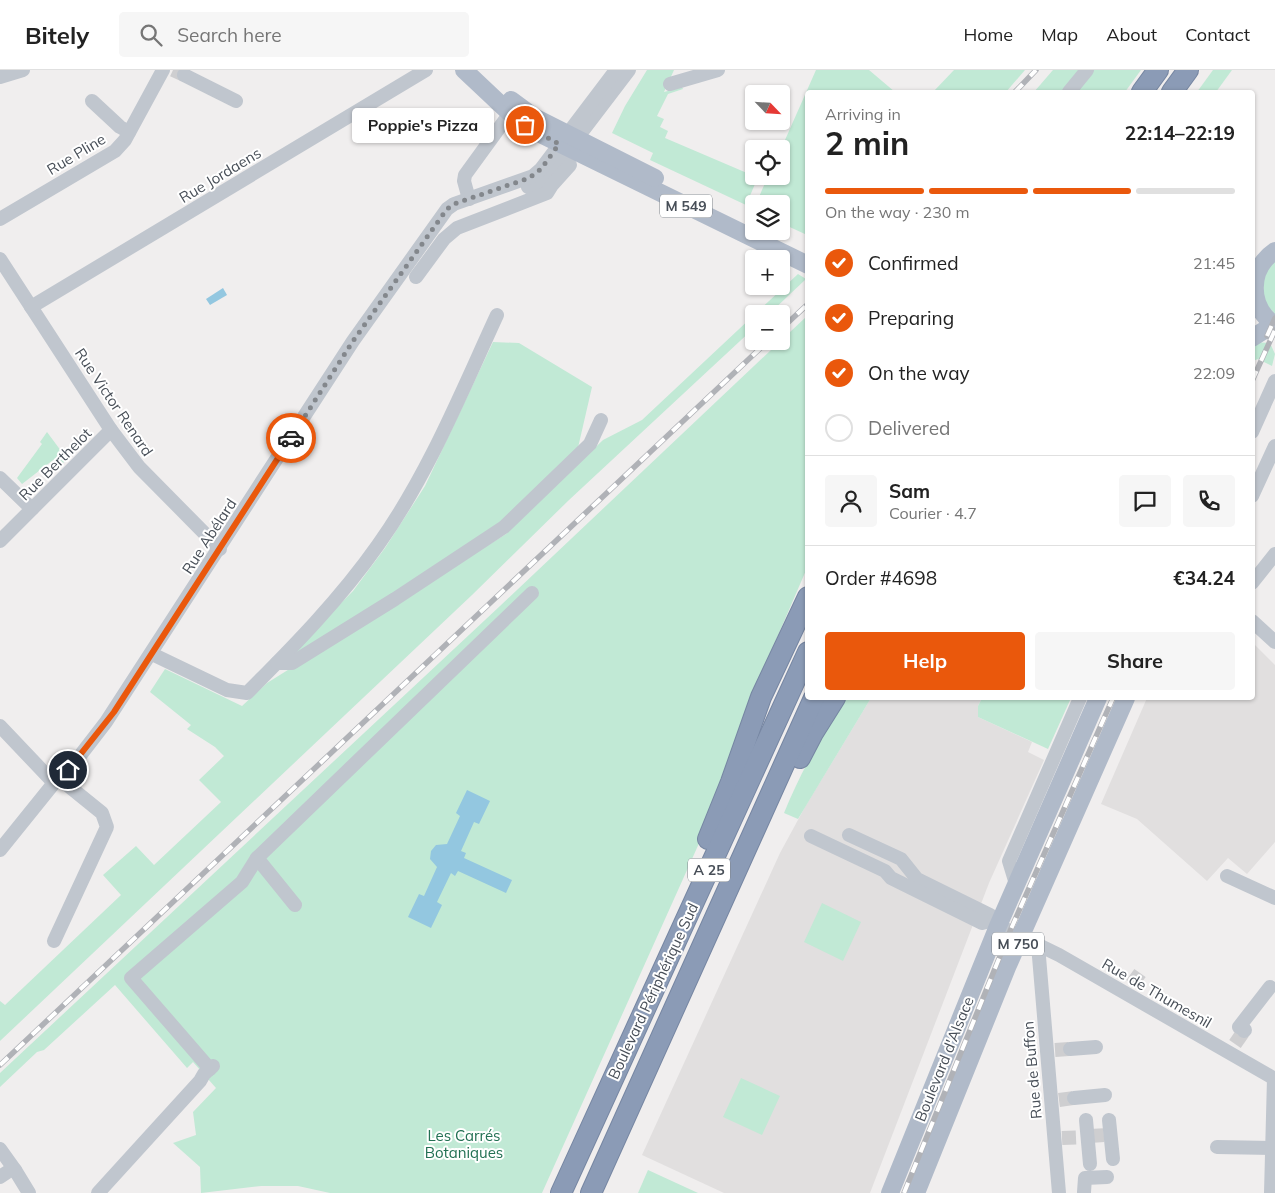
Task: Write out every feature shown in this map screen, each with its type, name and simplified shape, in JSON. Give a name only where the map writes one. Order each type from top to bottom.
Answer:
[{"type":"highway","points":[[1143,90],[1158,70]]},
{"type":"highway","points":[[1173,90],[1188,70]]},
{"type":"highway","points":[[608,1087],[652,968],[717,817],[761,697],[805,603]]},
{"type":"highway","name":"Boulevard Périphérique Sud","points":[[561,1193],[805,659]]},
{"type":"highway","name":"Boulevard Périphérique Sud","points":[[591,1193],[813,700]]},
{"type":"highway","points":[[633,1100],[677,1033],[800,758],[834,700]]},
{"type":"main road","name":"M 549","points":[[464,70],[530,129],[745,223]]},
{"type":"main road","name":"M 549","points":[[479,70],[519,108],[569,146],[805,259]]},
{"type":"main road","name":"M 549","points":[[776,240],[805,258]]},
{"type":"main road","points":[[1255,274],[1265,260],[1275,252]]},
{"type":"main road","points":[[1255,300],[1263,314],[1275,327],[1255,336]]},
{"type":"main road","name":"Boulevard d'Alsace","points":[[890,1193],[993,924],[1016,884],[1097,700]]},
{"type":"main road","name":"Boulevard d'Alsace","points":[[916,1193],[1021,937],[1125,700]]},
{"type":"street","points":[[0,77],[23,70]]},
{"type":"street","name":"Rue Pline","points":[[0,219],[115,151],[125,140],[163,70]]},
{"type":"street","name":"Rue Jordaens","points":[[31,307],[426,70]]},
{"type":"street","points":[[416,277],[444,239],[456,228],[547,193],[569,146],[616,70]]},
{"type":"street","points":[[569,146],[629,70]]},
{"type":"street","points":[[670,84],[718,70]]},
{"type":"street","points":[[1071,90],[1087,70]]},
{"type":"street","points":[[184,75],[236,102]]},
{"type":"street","points":[[92,101],[120,127],[129,132]]},
{"type":"street","points":[[470,199],[464,182],[465,175],[510,113]]},
{"type":"street","name":"Rue Abélard","points":[[434,230],[447,209],[454,204],[533,176],[569,146]]},
{"type":"street","name":"Rue Abélard","points":[[0,849],[106,722],[152,654],[353,341],[442,220],[452,214],[542,181],[552,171],[569,146]]},
{"type":"street","name":"Rue Victor Renard","points":[[0,259],[111,430],[145,475],[220,549]]},
{"type":"street","points":[[152,654],[227,690],[247,693],[321,617],[378,545],[427,466],[498,316]]},
{"type":"street","points":[[1255,425],[1275,381]]},
{"type":"street","points":[[277,662],[292,663],[504,528],[590,444],[601,420]]},
{"type":"street","name":"Rue Berthelot","points":[[0,541],[111,430]]},
{"type":"street","points":[[1255,489],[1275,446]]},
{"type":"street","points":[[0,478],[32,509]]},
{"type":"street","points":[[1255,579],[1275,554]]},
{"type":"street","points":[[98,1193],[211,1068],[131,978],[242,882],[256,858],[532,593]]},
{"type":"street","points":[[1255,623],[1275,642]]},
{"type":"street","points":[[1016,884],[1009,861],[1079,700]]},
{"type":"street","points":[[0,726],[57,781],[102,813],[107,827],[54,941]]},
{"type":"street","points":[[849,835],[901,859],[917,879],[990,914],[993,924]]},
{"type":"street","points":[[811,836],[885,871],[891,878],[982,923],[993,924],[1021,937]]},
{"type":"street","points":[[256,858],[295,905]]},
{"type":"street","points":[[1227,876],[1275,898]]},
{"type":"street","name":"Rue de Thumesnil","points":[[1021,937],[1129,989],[1232,1048],[1274,1079]]},
{"type":"street","name":"Rue de Buffon","points":[[1038,945],[1055,1100],[1059,1193]]},
{"type":"street","points":[[1244,1031],[1239,1027],[1270,987]]},
{"type":"street","points":[[1070,1049],[1096,1047]]},
{"type":"street","points":[[1271,1193],[1274,1079]]},
{"type":"street","points":[[1074,1098],[1105,1096]]},
{"type":"street","points":[[1086,1120],[1090,1164]]},
{"type":"street","points":[[1109,1120],[1108,1135],[1112,1159]]},
{"type":"street","points":[[1217,1147],[1272,1148]]},
{"type":"street","points":[[0,1150],[29,1193]]},
{"type":"street","points":[[0,1177],[8,1171],[15,1170]]},
{"type":"street","points":[[1084,1192],[1085,1178],[1107,1176]]},
{"type":"shaded area","points":[[1255,645],[1275,665],[1275,842],[1247,874],[1228,858],[1207,881],[1137,819],[1101,804],[1146,700],[1255,700]]},
{"type":"shaded area","points":[[870,700],[981,700],[978,706],[978,717],[1032,742],[1028,752],[1044,760],[989,883],[870,1193],[724,1193],[642,1155],[780,853],[805,807]]},
{"type":"green space","points":[[647,70],[674,70],[664,92],[682,87],[683,89],[668,94],[657,116],[664,119],[660,127],[668,131],[665,138],[745,172],[745,185],[755,185],[750,195],[745,195],[745,205],[650,160],[653,153],[612,133],[625,106]]},
{"type":"green space","points":[[816,70],[869,70],[893,90],[807,90]]},
{"type":"green space","points":[[954,70],[1025,70],[1008,90],[935,90]]},
{"type":"green space","points":[[1053,70],[1141,70],[1126,90],[1036,90]]},
{"type":"green space","points":[[1213,70],[1232,70],[1217,90],[1198,90]]},
{"type":"green space","points":[[805,95],[805,234],[790,227],[790,195],[760,195],[764,185],[790,185],[790,140],[785,140]]},
{"type":"green space","points":[[1275,260],[1275,315],[1265,302],[1262,291],[1265,274]]},
{"type":"green space","points":[[798,274],[805,280],[790,294],[790,281]]},
{"type":"green space","points":[[775,295],[789,295],[779,305],[765,305]]},
{"type":"green space","name":"Les Carrés Botaniques","points":[[805,318],[805,573],[764,668],[705,830],[542,1193],[330,1193],[298,1186],[261,1186],[201,1193],[200,1167],[173,1143],[196,1135],[193,1112],[216,1088],[193,1062],[187,1068],[115,985],[44,1050],[37,1052],[0,1087],[0,1073],[771,350],[790,350],[790,332]]},
{"type":"green space","points":[[745,323],[745,336],[569,500],[472,595],[0,1041],[0,1001],[5,1005],[121,895],[103,875],[136,846],[154,865],[221,802],[199,780],[224,756],[215,747],[187,729],[191,725],[150,692],[165,669],[242,706],[267,683],[506,534],[603,440],[642,420]]},
{"type":"green space","points":[[493,342],[519,343],[592,387],[577,452],[487,534],[295,655],[292,652],[353,591],[385,548],[425,486]]},
{"type":"green space","points":[[1255,342],[1270,343],[1275,354],[1272,366],[1258,359],[1255,360]]},
{"type":"green space","points":[[47,432],[67,459],[63,463],[57,457],[22,484],[17,478],[42,444],[40,442]]},
{"type":"green space","points":[[845,700],[870,700],[798,819],[784,813],[812,754]]},
{"type":"green space","points":[[981,700],[1070,700],[1048,749],[978,717],[978,706]]},
{"type":"green space","points":[[822,903],[861,922],[843,961],[804,942]]},
{"type":"green space","points":[[741,1078],[780,1096],[762,1135],[723,1117]]},
{"type":"green space","points":[[648,1170],[698,1193],[638,1193]]},
{"type":"water","points":[[223,288],[227,295],[210,305],[206,299]]},
{"type":"water","points":[[467,790],[490,801],[479,824],[474,822],[461,851],[466,853],[464,858],[512,880],[506,893],[458,871],[455,876],[451,873],[437,902],[442,905],[431,928],[408,917],[419,894],[424,896],[437,867],[430,859],[431,851],[436,845],[447,844],[460,816],[456,813]]},
{"type":"tunnel","points":[[173,70],[184,75]]},
{"type":"tunnel","points":[[1132,984],[1140,973]]},
{"type":"tunnel","points":[[1235,1044],[1244,1031]]},
{"type":"tunnel","points":[[1055,1050],[1070,1049]]},
{"type":"tunnel","points":[[1059,1100],[1074,1098]]},
{"type":"tunnel","points":[[1090,1136],[1106,1135]]},
{"type":"tunnel","points":[[1062,1138],[1085,1137]]},
{"type":"railway","points":[[1017,90],[1036,70]]},
{"type":"railway","points":[[790,321],[805,307]]},
{"type":"railway","points":[[1267,336],[1275,318]]},
{"type":"railway","points":[[1255,374],[1275,330]]},
{"type":"railway","points":[[0,1065],[758,350]]},
{"type":"railway","points":[[904,1193],[1011,929],[1112,700]]},
{"type":"way so far","points":[[291,438],[353,341],[434,230],[447,209],[454,204],[529,178],[541,169],[559,144],[525,125]]},
{"type":"place","name":"Poppie's Pizza","points":[[525,125]]},
{"type":"route","points":[[68,770],[114,712],[291,438]]}]
